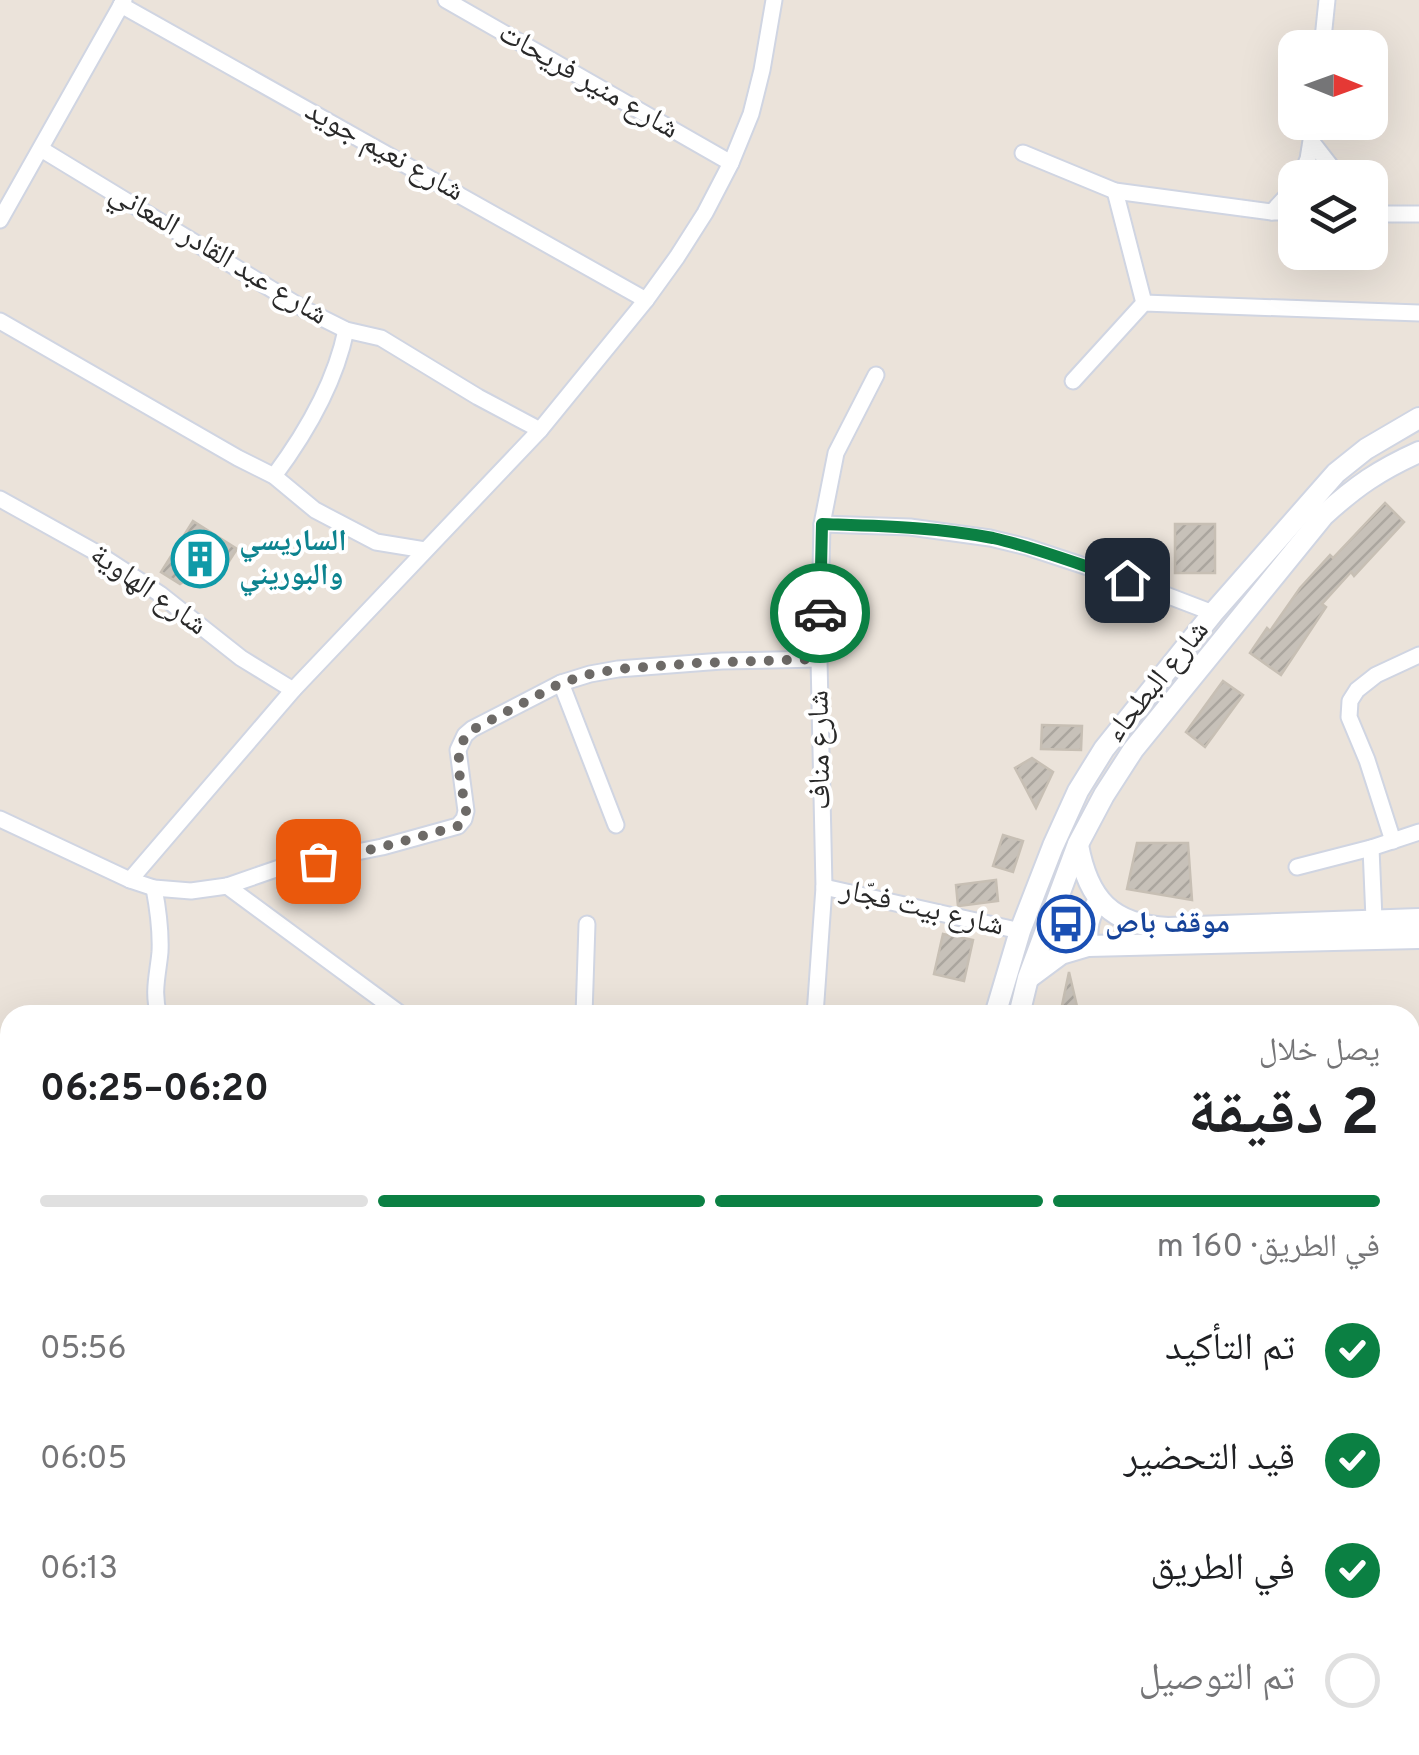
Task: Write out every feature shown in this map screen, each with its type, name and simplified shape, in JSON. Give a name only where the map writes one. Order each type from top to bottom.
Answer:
[{"type":"street","name":"شارع منير فريحات","points":[[446,0],[731,163]]},
{"type":"street","points":[[130,880],[293,690],[540,430],[646,300],[686,242],[731,163],[751,114],[774,0]]},
{"type":"street","points":[[1324,30],[1326,0]]},
{"type":"street","points":[[0,220],[123,2]]},
{"type":"street","name":"شارع نعيم جويد","points":[[123,2],[646,300]]},
{"type":"street","points":[[1306,160],[1312,142]]},
{"type":"street","points":[[1312,142],[1326,160]]},
{"type":"street","name":"شارع عبد القادر المعاني","points":[[40,149],[304,309],[346,330],[325,394],[274,476]]},
{"type":"street","points":[[1023,153],[1115,191],[1278,212]]},
{"type":"street","points":[[1115,191],[1144,303]]},
{"type":"street","points":[[1272,212],[1278,205]]},
{"type":"street","points":[[1388,214],[1419,214]]},
{"type":"street","points":[[1073,381],[1144,303],[1419,312]]},
{"type":"street","points":[[0,321],[274,476],[315,510],[342,526],[376,542],[425,550]]},
{"type":"street","points":[[346,330],[380,338],[540,430]]},
{"type":"street","name":"شارع مناف","points":[[816,1005],[824,887],[819,659],[822,524],[836,453],[876,375]]},
{"type":"street","name":"شارع البطحاء","points":[[998,1005],[1020,931],[1053,846],[1078,791],[1104,749],[1213,613],[1336,473],[1366,448],[1419,418]]},
{"type":"street","name":"شارع البطحاء","points":[[1021,1005],[1078,844],[1133,750],[1324,515],[1384,467],[1419,452]]},
{"type":"street","name":"شارع الهاوية","points":[[0,499],[97,552],[160,594],[241,658],[293,690]]},
{"type":"street","points":[[822,524],[910,527],[990,538],[1127,580],[1213,613]]},
{"type":"street","points":[[1393,841],[1349,716],[1350,701],[1376,675],[1419,654]]},
{"type":"street","points":[[0,818],[154,888],[191,891],[227,886],[282,867],[382,847],[458,826],[466,811],[458,750],[465,736],[561,683],[618,669],[819,659]]},
{"type":"street","points":[[561,683],[616,825]]},
{"type":"street","points":[[1297,867],[1419,832]]},
{"type":"street","points":[[1078,844],[1083,872],[1100,900],[1124,920],[1154,928],[1419,918]]},
{"type":"street","points":[[1371,848],[1374,919]]},
{"type":"street","points":[[227,886],[388,1005]]},
{"type":"street","name":"شارع بيت فجّار","points":[[824,887],[1020,931]]},
{"type":"street","points":[[154,888],[160,926],[154,991],[157,1005]]},
{"type":"street","points":[[1088,946],[1088,921],[1100,900]]},
{"type":"street","points":[[584,1005],[587,924]]},
{"type":"street","points":[[1028,978],[1061,954],[1088,946],[1419,938]]},
{"type":"building","points":[[1385,503],[1404,522],[1322,604],[1326,607],[1281,675],[1250,653],[1300,588]]},
{"type":"building","name":"الساريسي والبوريني","points":[[193,521],[237,549],[217,580],[202,570],[180,584],[161,572]]},
{"type":"building","points":[[1175,524],[1215,524],[1215,573],[1175,573]]},
{"type":"building","points":[[1223,681],[1243,695],[1205,747],[1186,732]]},
{"type":"building","points":[[1042,725],[1082,726],[1081,750],[1041,749]]},
{"type":"building","points":[[1032,758],[1053,772],[1036,808],[1015,768]]},
{"type":"building","points":[[1003,835],[1023,841],[1013,872],[993,866]]},
{"type":"building","points":[[1137,843],[1188,843],[1192,900],[1127,889]]},
{"type":"building","points":[[996,880],[998,901],[958,906],[956,885]]},
{"type":"building","points":[[943,934],[973,940],[964,981],[934,974]]},
{"type":"building","points":[[1069,972],[1077,1005],[1062,1005]]},
{"type":"way so far","points":[[318,861],[458,826],[466,811],[458,750],[465,736],[561,683],[618,669],[819,659],[820,613]]},
{"type":"place","name":"الساريسي والبوريني","points":[[200,559]]},
{"type":"place","name":"موقف باص","points":[[1066,924]]},
{"type":"route","points":[[820,613],[822,524],[910,527],[990,538],[1127,580]]}]
